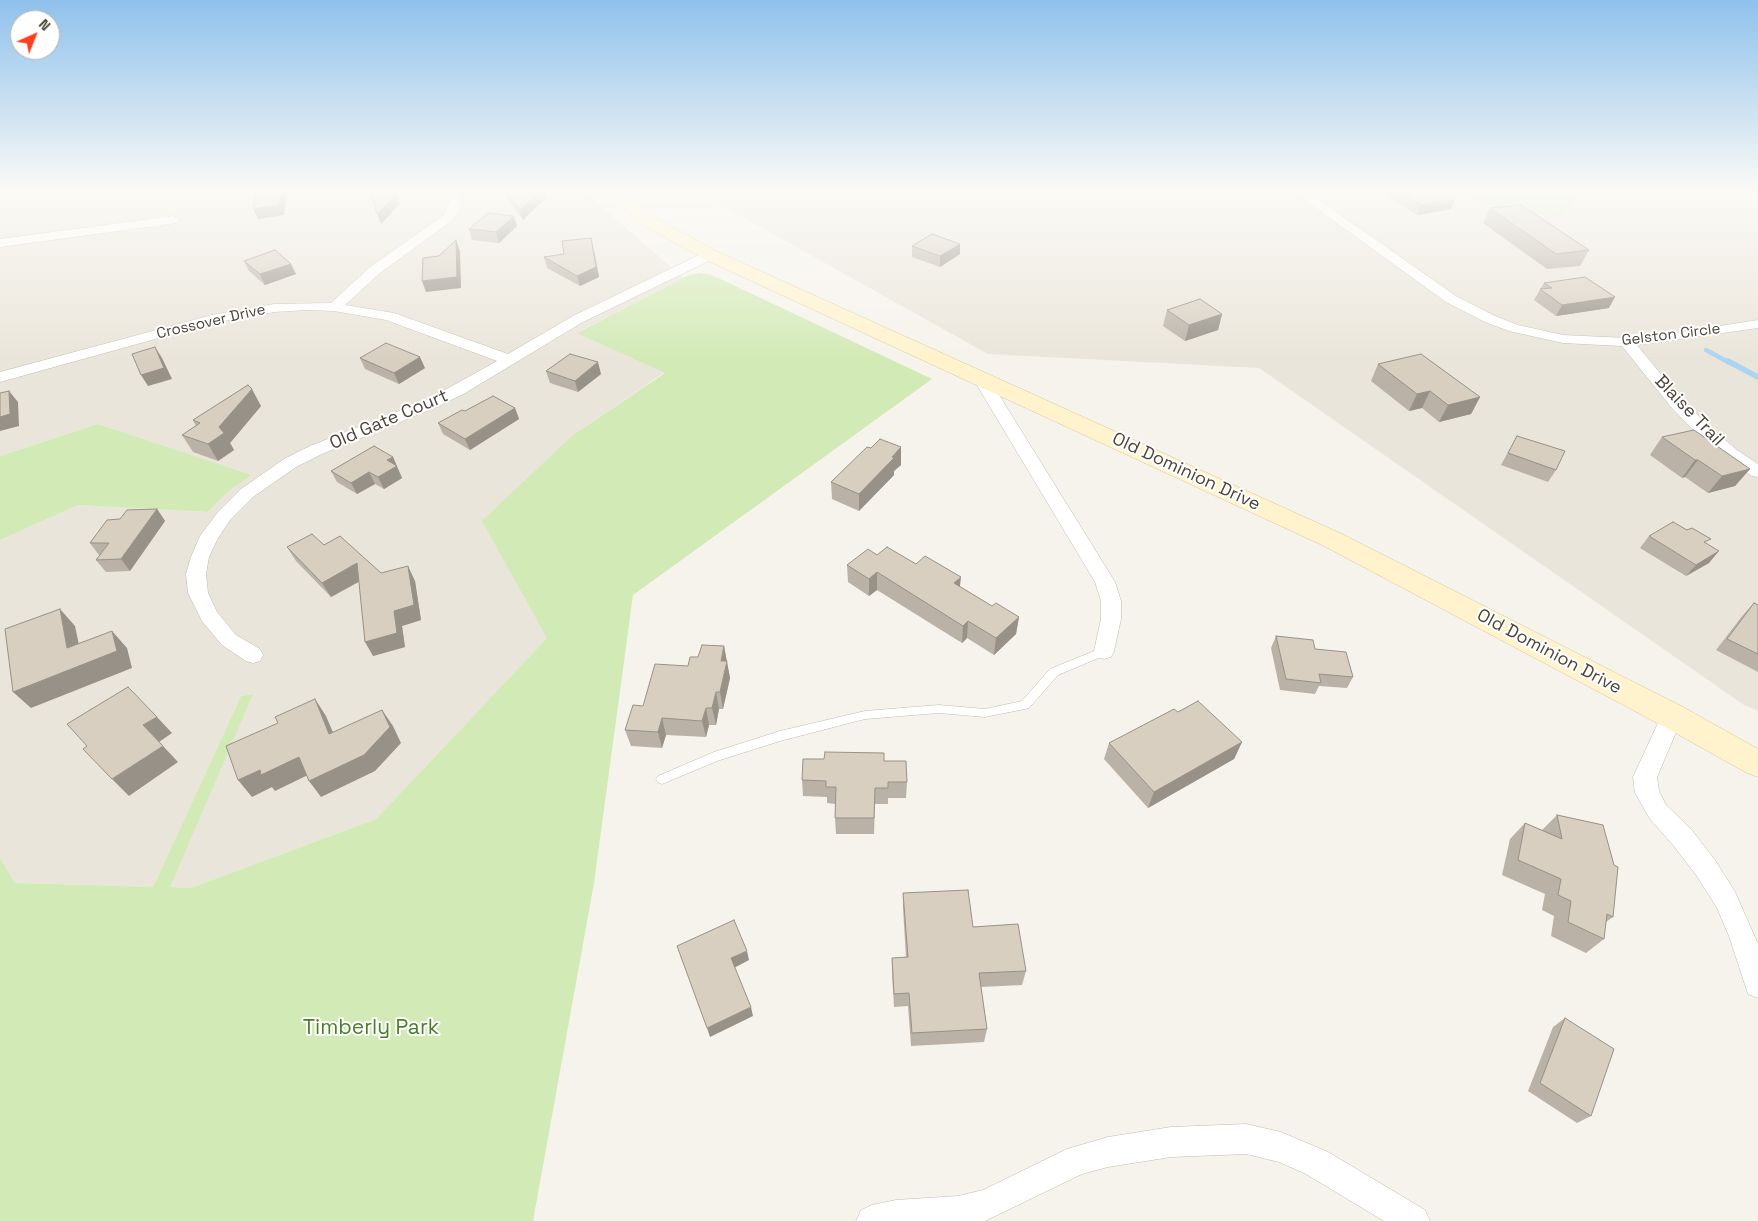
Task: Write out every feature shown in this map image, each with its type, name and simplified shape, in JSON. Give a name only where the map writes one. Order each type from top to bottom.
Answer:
[{"type":"main road","name":"Old Dominion Drive","points":[[695,247],[1333,540],[1672,716],[1758,764]]},
{"type":"street","points":[[334,307],[375,270],[408,247]]},
{"type":"street","name":"Gelston Circle","points":[[1379,247],[1468,309],[1514,328],[1540,335],[1596,342],[1626,342],[1682,336],[1758,324]]},
{"type":"street","name":"Old Gate Court","points":[[252,655],[229,640],[209,616],[198,593],[196,574],[200,557],[210,536],[224,516],[263,480],[316,450],[433,403],[578,319],[710,255]]},
{"type":"street","name":"Crossover Drive","points":[[0,377],[240,313],[274,308],[334,307],[389,316],[509,360]]},
{"type":"street","name":"Blaise Trail","points":[[1626,342],[1671,398],[1704,431],[1758,472]]},
{"type":"street","points":[[980,377],[1105,582],[1111,601],[1111,619],[1104,651]]},
{"type":"street","points":[[1672,716],[1645,777],[1647,793],[1658,812],[1682,837],[1706,868],[1726,900],[1742,936],[1758,984]]},
{"type":"street","points":[[872,1221],[896,1216],[958,1212],[986,1205],[1078,1160],[1108,1152],[1171,1142],[1246,1139],[1281,1147],[1317,1163],[1414,1221]]},
{"type":"lane","points":[[662,779],[714,757],[780,736],[865,715],[940,708],[985,713],[1025,705],[1054,672],[1104,651]]},
{"type":"shaded area","points":[[0,247],[648,247],[684,278],[578,332],[665,372],[573,435],[547,638],[376,819],[191,888],[169,887],[252,694],[241,696],[153,887],[15,883],[0,858],[0,540],[78,505],[208,512],[229,491],[250,475],[98,424],[0,456]]},
{"type":"shaded area","points":[[796,247],[1758,247],[1758,711],[1744,705],[1259,368],[988,354]]},
{"type":"green space","name":"Timberly Park","points":[[700,273],[712,275],[932,379],[633,595],[594,883],[533,1221],[0,1221],[0,858],[15,883],[153,887],[241,696],[253,694],[170,887],[191,888],[376,819],[547,638],[482,521],[573,435],[665,373],[577,333],[689,275]]},
{"type":"green space","points":[[98,424],[251,475],[229,491],[208,512],[78,505],[0,540],[0,456]]},
{"type":"building","points":[[449,247],[456,247],[457,277],[422,281],[423,258],[439,256]]},
{"type":"building","points":[[563,247],[593,247],[596,267],[577,276],[544,257],[564,254]]},
{"type":"building","points":[[915,247],[955,247],[940,256]]},
{"type":"building","points":[[1546,247],[1584,247],[1589,250],[1556,254]]},
{"type":"building","points":[[275,250],[291,264],[260,274],[244,261]]},
{"type":"building","points":[[1585,277],[1615,297],[1562,305],[1540,289],[1552,288],[1544,283]]},
{"type":"building","points":[[1200,299],[1222,314],[1189,325],[1167,310]]},
{"type":"building","points":[[386,343],[420,357],[394,373],[360,358]]},
{"type":"building","points":[[155,347],[164,368],[141,375],[132,354]]},
{"type":"building","points":[[570,354],[598,362],[575,381],[546,371]]},
{"type":"building","points":[[1421,354],[1480,397],[1448,405],[1430,391],[1417,394],[1378,364]]},
{"type":"building","points":[[248,385],[252,389],[219,427],[224,433],[208,444],[182,435],[200,423],[193,420]]},
{"type":"building","points":[[9,391],[10,414],[0,417],[0,393]]},
{"type":"building","points":[[493,396],[515,408],[465,439],[438,423],[462,410],[465,411]]},
{"type":"building","points":[[1694,430],[1750,469],[1722,476],[1662,437]]},
{"type":"building","points":[[1517,436],[1565,451],[1556,470],[1508,453]]},
{"type":"building","points":[[880,439],[901,447],[892,457],[894,458],[859,494],[831,482],[867,447],[871,448]]},
{"type":"building","points":[[374,446],[393,457],[387,460],[397,466],[378,477],[369,472],[351,483],[331,471]]},
{"type":"building","points":[[157,509],[121,559],[96,560],[109,543],[90,543],[107,520],[120,519],[127,510]]},
{"type":"building","points":[[1673,522],[1687,530],[1692,528],[1711,539],[1704,542],[1719,551],[1696,565],[1649,536]]},
{"type":"building","points":[[312,534],[324,545],[340,536],[381,573],[408,566],[414,605],[394,611],[397,633],[365,642],[357,563],[322,583],[287,547]]},
{"type":"building","points":[[887,547],[916,564],[925,556],[961,577],[954,583],[992,606],[996,603],[1019,617],[996,638],[968,621],[963,626],[877,572],[869,579],[847,565],[868,549],[877,555]]},
{"type":"building","points":[[1754,603],[1758,605],[1758,654],[1727,639]]},
{"type":"building","points":[[60,609],[67,648],[112,631],[117,651],[13,692],[5,629]]},
{"type":"building","points":[[1276,636],[1313,640],[1315,649],[1346,652],[1353,677],[1319,674],[1321,683],[1286,679]]},
{"type":"building","points":[[702,645],[724,646],[721,661],[727,661],[720,692],[716,692],[712,708],[706,708],[702,721],[662,718],[658,732],[625,730],[633,705],[643,706],[655,664],[688,666],[690,657],[698,657]]},
{"type":"building","points":[[128,687],[157,717],[143,725],[163,746],[112,779],[83,749],[87,746],[67,724]]},
{"type":"building","points":[[315,699],[329,734],[382,710],[390,727],[364,755],[309,781],[299,757],[261,775],[260,770],[238,780],[226,746],[278,723],[275,717]]},
{"type":"building","points":[[1198,701],[1242,742],[1154,792],[1109,743],[1174,709],[1178,712]]},
{"type":"building","points":[[825,752],[884,753],[884,761],[906,761],[907,782],[888,782],[888,788],[875,788],[874,818],[835,818],[836,787],[826,787],[826,781],[802,780],[803,759],[824,759]]},
{"type":"building","points":[[1557,815],[1603,825],[1614,865],[1618,867],[1613,917],[1607,914],[1604,939],[1568,922],[1571,901],[1558,895],[1561,879],[1518,860],[1525,823],[1562,839]]},
{"type":"building","points":[[968,890],[973,927],[1018,924],[1026,971],[979,973],[987,1029],[912,1033],[909,993],[894,994],[892,958],[908,957],[903,893]]},
{"type":"building","points":[[734,920],[747,951],[731,958],[751,1007],[707,1028],[677,946]]},
{"type":"building","points":[[1565,1018],[1614,1049],[1591,1116],[1540,1083]]},
{"type":"waterway","points":[[1706,350],[1730,363]]},
{"type":"waterway","points":[[1728,361],[1758,377]]}]
